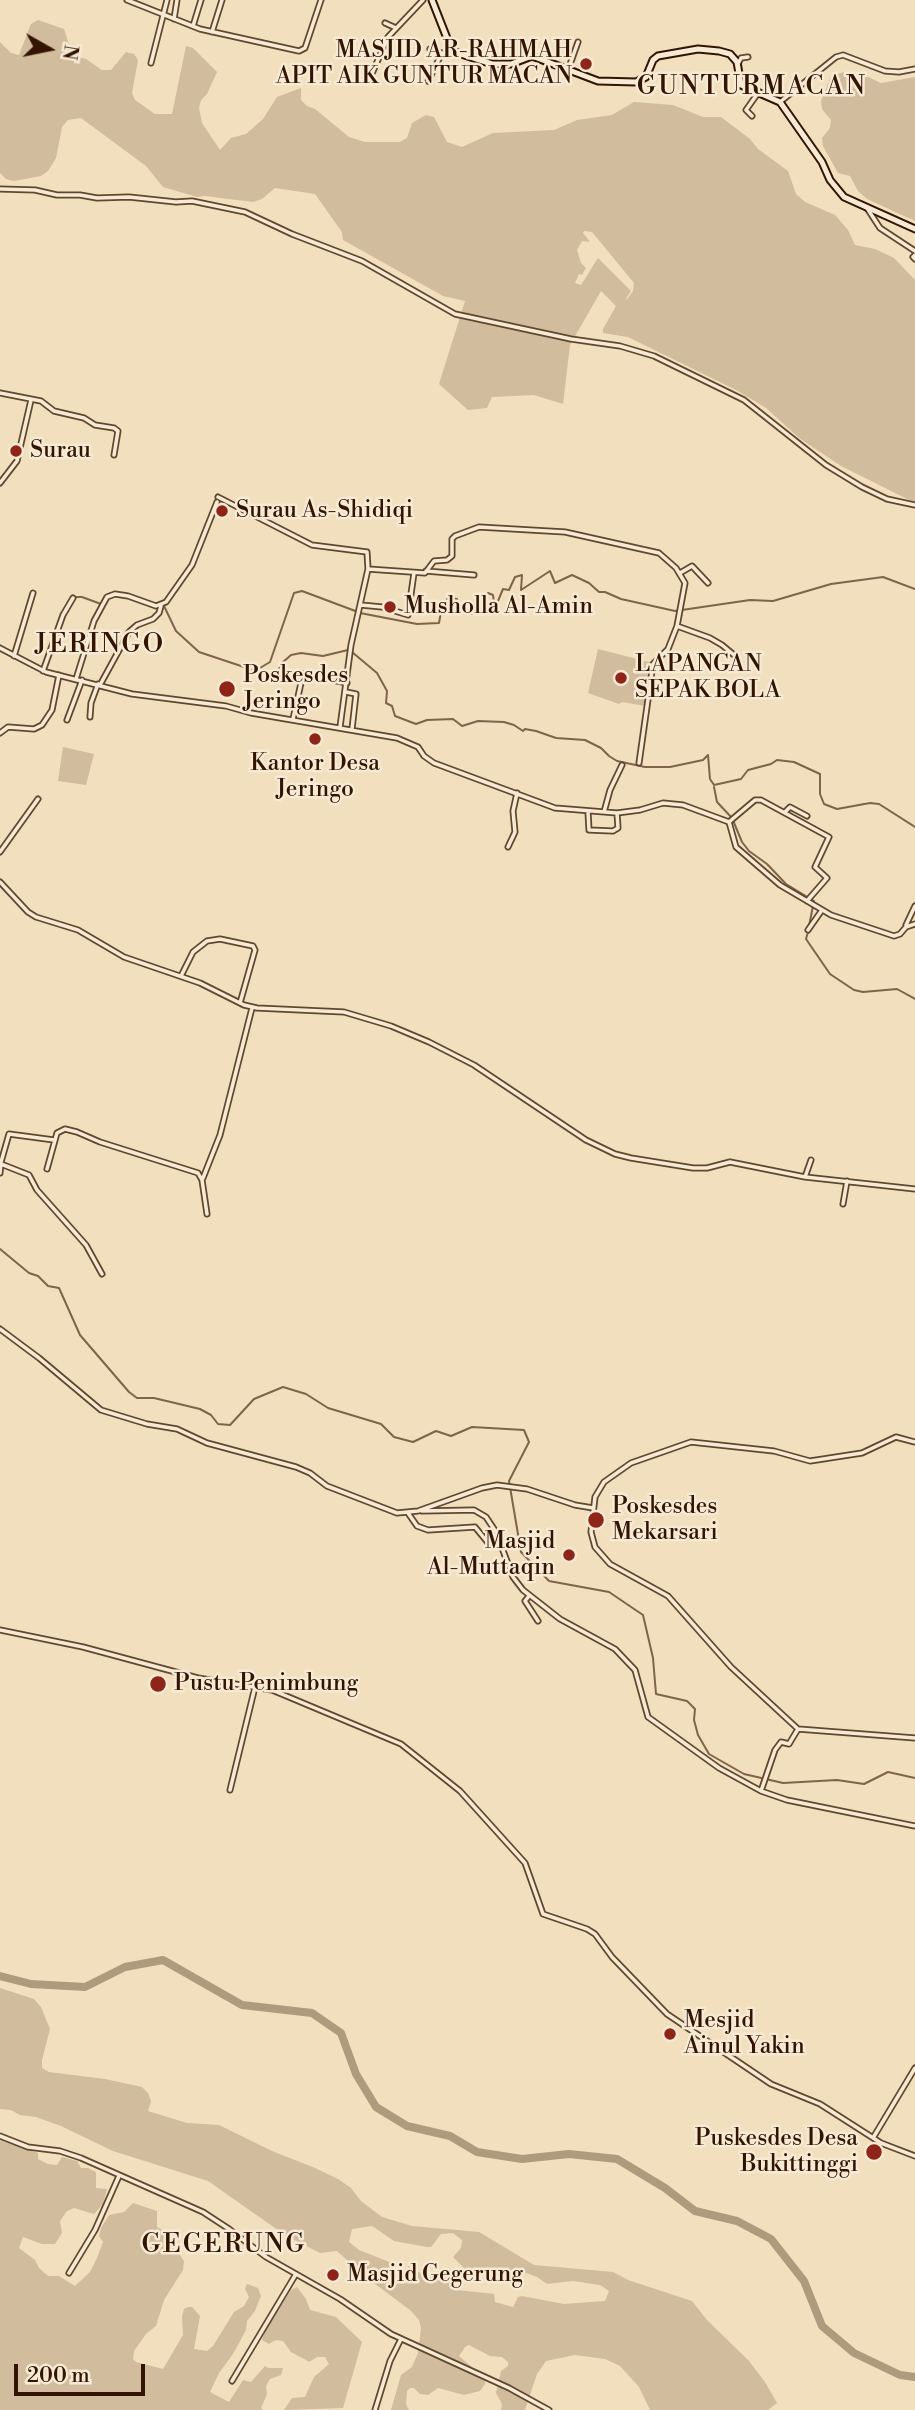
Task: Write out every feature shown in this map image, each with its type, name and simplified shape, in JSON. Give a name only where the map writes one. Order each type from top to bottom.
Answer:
[{"type":"street","points":[[127,0],[212,32],[300,51],[305,48],[321,0]]},
{"type":"street","points":[[151,63],[167,0]]},
{"type":"street","points":[[174,19],[177,0]]},
{"type":"street","points":[[192,26],[201,0]]},
{"type":"street","points":[[212,32],[222,0]]},
{"type":"street","points":[[370,78],[387,40],[422,0]]},
{"type":"street","points":[[432,0],[452,51]]},
{"type":"street","points":[[385,23],[396,28]]},
{"type":"street","points":[[568,70],[578,42]]},
{"type":"street","points":[[430,49],[442,53],[452,51],[498,65],[511,64],[533,56],[603,82],[638,82],[646,77],[656,57],[698,49],[726,53],[734,57],[738,64],[741,85],[780,102],[822,162],[830,180],[848,200],[915,229]]},
{"type":"street","points":[[428,81],[442,53]]},
{"type":"street","points":[[780,102],[836,57],[843,55],[885,71],[915,69]]},
{"type":"street","points":[[738,64],[741,58],[748,57]]},
{"type":"street","points":[[752,116],[747,109],[758,93]]},
{"type":"street","points":[[0,189],[35,190],[102,199],[130,197],[180,203],[192,201],[244,212],[362,261],[455,314],[563,338],[620,346],[654,356],[744,400],[815,457],[862,487],[887,499],[915,505]]},
{"type":"street","points":[[866,206],[880,228],[915,255]]},
{"type":"street","points":[[0,393],[41,401],[54,411],[116,430],[114,455]]},
{"type":"street","points":[[0,483],[17,461],[31,400]]},
{"type":"street","points":[[90,717],[91,704],[99,684],[129,632],[159,613],[160,606],[188,571],[218,500],[312,545],[367,552],[368,569],[351,645],[340,727]]},
{"type":"street","points":[[426,571],[434,561],[447,560],[452,556],[452,539],[455,536],[479,527],[494,526],[565,532],[659,552],[668,559],[685,583],[677,626],[668,649],[653,664],[639,763]]},
{"type":"street","points":[[680,573],[692,566],[708,583]]},
{"type":"street","points":[[368,569],[474,575]]},
{"type":"street","points":[[361,605],[382,607],[408,615],[414,573]]},
{"type":"street","points":[[14,656],[33,593]]},
{"type":"street","points":[[67,720],[94,621],[108,596],[128,596],[160,606]]},
{"type":"street","points":[[43,671],[63,615],[74,598]]},
{"type":"street","points":[[677,626],[710,638],[734,655]]},
{"type":"street","points":[[0,648],[43,671],[132,694],[226,706],[251,713],[404,740],[418,747],[434,764],[555,807],[617,813],[670,803],[729,822]]},
{"type":"street","points":[[293,719],[303,674],[347,683]]},
{"type":"street","points":[[0,733],[8,727],[34,729],[41,725],[52,710],[59,675]]},
{"type":"street","points":[[346,692],[356,694],[352,729]]},
{"type":"street","points":[[604,812],[610,790],[622,765]]},
{"type":"street","points":[[508,847],[515,832],[513,811],[517,793]]},
{"type":"street","points":[[0,852],[38,799]]},
{"type":"street","points":[[729,822],[757,800],[785,812],[829,837],[815,867],[827,878],[809,900]]},
{"type":"street","points":[[785,812],[790,807],[807,816]]},
{"type":"street","points":[[588,811],[588,828],[591,831],[616,831],[619,824],[617,813]]},
{"type":"street","points":[[729,822],[736,847],[780,885],[851,924],[894,936],[906,927],[915,906]]},
{"type":"street","points":[[0,882],[36,917],[78,930],[127,959],[181,976],[240,1003],[252,1007],[344,1012],[411,1034],[474,1065],[586,1140],[623,1156],[698,1169],[730,1162],[804,1177],[915,1189]]},
{"type":"street","points":[[808,930],[822,910]]},
{"type":"street","points":[[906,927],[915,923]]},
{"type":"street","points":[[181,976],[195,950],[210,939],[253,946],[255,950],[240,1003]]},
{"type":"street","points":[[202,1180],[220,1135],[252,1007]]},
{"type":"street","points":[[47,1169],[57,1133],[62,1130],[77,1132],[199,1174],[207,1214]]},
{"type":"street","points":[[0,1173],[7,1136],[10,1133],[54,1140]]},
{"type":"street","points":[[804,1177],[811,1160]]},
{"type":"street","points":[[1,1164],[29,1175],[37,1190],[86,1245],[102,1274]]},
{"type":"street","points":[[843,1204],[847,1181]]},
{"type":"street","points":[[0,1329],[101,1410],[147,1424],[177,1429],[207,1443],[296,1467],[339,1490],[397,1513],[418,1511],[482,1488],[503,1486],[535,1490],[575,1505],[593,1508]]},
{"type":"street","points":[[915,1442],[896,1437],[862,1453],[810,1461],[774,1451],[691,1441],[621,1468],[598,1489],[591,1532],[600,1553],[622,1572],[668,1596],[742,1678],[798,1730],[915,1738]]},
{"type":"street","points":[[418,1511],[463,1509],[480,1512],[486,1517],[496,1532],[513,1577],[529,1596],[594,1640],[615,1649],[628,1661],[637,1675],[648,1717],[719,1769],[761,1791],[787,1800],[915,1826]]},
{"type":"street","points":[[408,1513],[417,1526],[428,1530],[475,1527],[489,1544]]},
{"type":"street","points":[[529,1596],[525,1602],[538,1621]]},
{"type":"street","points":[[0,1630],[73,1644],[198,1678],[284,1694],[345,1719],[411,1751],[460,1791],[525,1863],[543,1914],[595,1934],[612,1957],[656,2004],[691,2031],[771,2084],[820,2104],[873,2138],[915,2156]]},
{"type":"street","points":[[230,1790],[255,1687]]},
{"type":"street","points":[[761,1791],[775,1750],[781,1742],[789,1744],[798,1730]]},
{"type":"street","points":[[873,2138],[915,2068]]},
{"type":"street","points":[[0,2136],[28,2147],[60,2151],[180,2201],[213,2218],[266,2257],[401,2339],[509,2388],[549,2410]]},
{"type":"street","points":[[69,2273],[95,2230],[119,2176]]},
{"type":"street","points":[[232,2381],[296,2273]]},
{"type":"street","points":[[375,2410],[386,2370],[401,2339]]},
{"type":"shaded area","points":[[38,20],[64,29],[69,44],[78,57],[102,70],[111,70],[126,52],[134,54],[138,60],[132,93],[135,100],[155,114],[172,114],[186,46],[193,48],[217,72],[199,108],[202,123],[220,150],[231,138],[246,134],[263,119],[277,97],[301,88],[301,100],[307,106],[315,109],[349,137],[365,142],[400,142],[407,138],[412,123],[426,115],[434,117],[447,142],[462,147],[493,133],[554,130],[577,120],[612,115],[634,102],[673,105],[703,117],[721,117],[788,171],[796,194],[805,202],[835,215],[848,230],[855,245],[875,249],[894,258],[915,280],[915,503],[841,466],[799,438],[766,408],[738,391],[628,337],[603,333],[616,306],[601,291],[570,345],[563,404],[534,395],[492,397],[487,408],[468,410],[439,384],[465,301],[443,296],[343,240],[342,232],[315,194],[275,188],[262,199],[253,202],[197,197],[163,187],[146,166],[81,118],[68,120],[62,127],[56,158],[48,171],[41,176],[14,181],[6,179],[0,173],[0,42],[11,53],[19,55],[31,24]],"holes":[[[584,231],[592,232],[634,283],[633,291],[625,300],[631,291],[598,258],[581,285],[575,283],[586,268],[581,263],[577,250],[582,241],[590,242]]]},
{"type":"shaded area","points":[[844,72],[866,76],[881,83],[915,77],[915,221],[867,199],[858,191],[850,176],[838,173],[823,146],[822,138],[830,128],[831,120],[822,109],[821,101],[831,76]]},
{"type":"shaded area","name":"LAPANGAN SEPAK BOLA","points":[[598,649],[653,663],[646,706],[622,702],[619,704],[588,693]]},
{"type":"shaded area","points":[[63,747],[94,754],[86,785],[58,781]]},
{"type":"shaded area","points":[[0,1988],[34,1999],[41,2007],[50,2029],[42,2068],[49,2072],[142,2087],[151,2101],[148,2111],[187,2123],[219,2125],[315,2168],[351,2188],[361,2201],[382,2217],[412,2226],[479,2232],[534,2265],[613,2272],[628,2280],[692,2301],[707,2320],[749,2361],[777,2403],[768,2410],[650,2410],[639,2387],[620,2366],[605,2359],[575,2355],[546,2361],[537,2374],[525,2410],[501,2410],[502,2404],[496,2393],[501,2371],[508,2366],[508,2362],[502,2357],[490,2356],[469,2345],[459,2356],[473,2368],[486,2374],[485,2384],[480,2391],[464,2395],[438,2388],[428,2395],[410,2388],[407,2391],[406,2404],[409,2410],[391,2410],[401,2375],[412,2367],[418,2353],[421,2328],[419,2320],[337,2251],[320,2253],[285,2235],[208,2181],[113,2151],[36,2117],[0,2109]],"holes":[[[372,2226],[394,2241],[431,2247],[441,2234],[453,2233],[462,2240],[461,2248],[453,2257],[467,2271],[480,2274],[492,2268],[521,2271],[547,2284],[573,2281],[600,2285],[609,2291],[605,2301],[564,2304],[522,2296],[518,2297],[513,2307],[495,2302],[494,2294],[457,2290],[450,2282],[408,2266],[408,2278],[401,2281],[392,2263],[359,2250],[349,2242],[352,2229]]]},
{"type":"shaded area","points":[[0,2140],[38,2153],[38,2159],[48,2164],[57,2165],[62,2157],[77,2161],[81,2168],[96,2172],[96,2188],[107,2189],[103,2204],[94,2214],[74,2208],[67,2211],[60,2221],[62,2233],[55,2244],[42,2244],[23,2237],[19,2248],[35,2260],[48,2276],[59,2276],[75,2286],[90,2272],[97,2258],[103,2242],[99,2236],[101,2228],[109,2215],[124,2212],[133,2203],[157,2211],[157,2227],[177,2238],[177,2251],[184,2261],[183,2270],[164,2300],[156,2326],[146,2334],[134,2351],[133,2359],[136,2362],[163,2369],[183,2335],[182,2316],[184,2309],[188,2307],[192,2307],[200,2316],[194,2349],[207,2351],[234,2312],[244,2306],[249,2297],[245,2289],[247,2284],[258,2288],[261,2296],[255,2311],[247,2321],[246,2330],[210,2392],[229,2402],[243,2380],[251,2382],[265,2366],[283,2368],[281,2375],[270,2379],[266,2386],[267,2394],[261,2408],[263,2410],[0,2410]]},
{"type":"shaded area","points":[[297,2287],[310,2310],[336,2317],[362,2342],[343,2408],[284,2410],[292,2398],[305,2397],[314,2377],[329,2364],[325,2357],[317,2357],[309,2362],[291,2352],[283,2341],[276,2340],[269,2344],[262,2340],[291,2290]]},
{"type":"waterway","points":[[360,613],[417,624],[439,623],[442,606],[448,598],[457,599],[461,613],[476,614],[483,597],[488,593],[493,595],[494,603],[498,601],[503,589],[509,590],[515,577],[522,575],[521,590],[550,571],[555,583],[572,575],[589,583],[599,592],[675,611],[750,600],[773,601],[831,584],[883,577],[915,589]]},
{"type":"waterway","points":[[255,671],[270,662],[294,593],[302,591],[358,612]]},
{"type":"waterway","points":[[74,597],[101,604]]},
{"type":"waterway","points":[[164,606],[176,631],[199,652],[271,676],[276,675],[282,663],[291,655],[301,653],[323,656],[348,650]]},
{"type":"waterway","points":[[352,652],[377,673],[387,691],[386,703],[392,706],[395,716],[416,724],[427,720],[453,719],[462,726],[478,721],[504,722],[523,731],[525,729],[556,738],[585,740],[617,761],[645,767],[670,767],[703,760],[708,755],[710,779],[714,785],[741,779],[748,770],[777,760],[794,762],[820,774],[820,794],[824,804],[837,809],[879,804],[915,827]]},
{"type":"waterway","points":[[714,787],[717,802],[732,818],[742,842],[749,851],[767,864],[786,884],[814,901],[809,926]]},
{"type":"waterway","points":[[808,932],[806,939],[830,974],[854,990],[863,992],[897,989],[915,999]]},
{"type":"waterway","points":[[0,1249],[48,1286],[59,1288],[80,1335],[137,1398],[154,1398],[200,1409],[211,1415],[218,1424],[230,1425],[254,1399],[283,1387],[306,1394],[328,1408],[381,1424],[394,1437],[413,1442],[436,1431],[451,1436],[472,1427],[524,1430],[529,1442],[509,1481],[521,1552],[549,1581],[609,1592],[643,1615],[653,1658],[656,1694],[687,1701],[695,1709],[694,1720],[698,1735],[709,1754],[744,1774],[783,1783],[837,1780],[864,1784],[888,1772],[915,1778]]},
{"type":"waterway","points":[[0,1976],[31,1984],[85,1987],[125,1967],[163,1960],[242,2005],[312,2013],[341,2033],[356,2074],[376,2107],[407,2126],[450,2136],[477,2152],[522,2159],[569,2154],[617,2159],[665,2188],[695,2211],[737,2221],[771,2239],[804,2281],[822,2326],[854,2353],[900,2375],[915,2377]]},
{"type":"place","name":"MASJID AR-RAHMAH APIT AIK GUNTUR MACAN","points":[[586,64]]},
{"type":"place","name":"Surau","points":[[16,451]]},
{"type":"place","name":"Surau As-Shidiqi","points":[[222,511]]},
{"type":"place","name":"Musholla Al-Amin","points":[[390,607]]},
{"type":"place","name":"LAPANGAN SEPAK BOLA","points":[[621,678]]},
{"type":"place","name":"Poskesdes Jeringo","points":[[227,689]]},
{"type":"place","name":"Kantor Desa Jeringo","points":[[315,739]]},
{"type":"place","name":"Poskesdes Mekarsari","points":[[596,1520]]},
{"type":"place","name":"Masjid Al-Muttaqin","points":[[569,1555]]},
{"type":"place","name":"Pustu Penimbung","points":[[158,1684]]},
{"type":"place","name":"Mesjid Ainul Yakin","points":[[670,2034]]},
{"type":"place","name":"Puskesdes Desa Bukittinggi","points":[[874,2152]]},
{"type":"place","name":"Masjid Gegerung","points":[[333,2275]]},
{"type":"district","name":"GUNTURMACAN","points":[[752,88]]},
{"type":"district","name":"JERINGO","points":[[100,646]]},
{"type":"district","name":"GEGERUNG","points":[[224,2246]]}]
